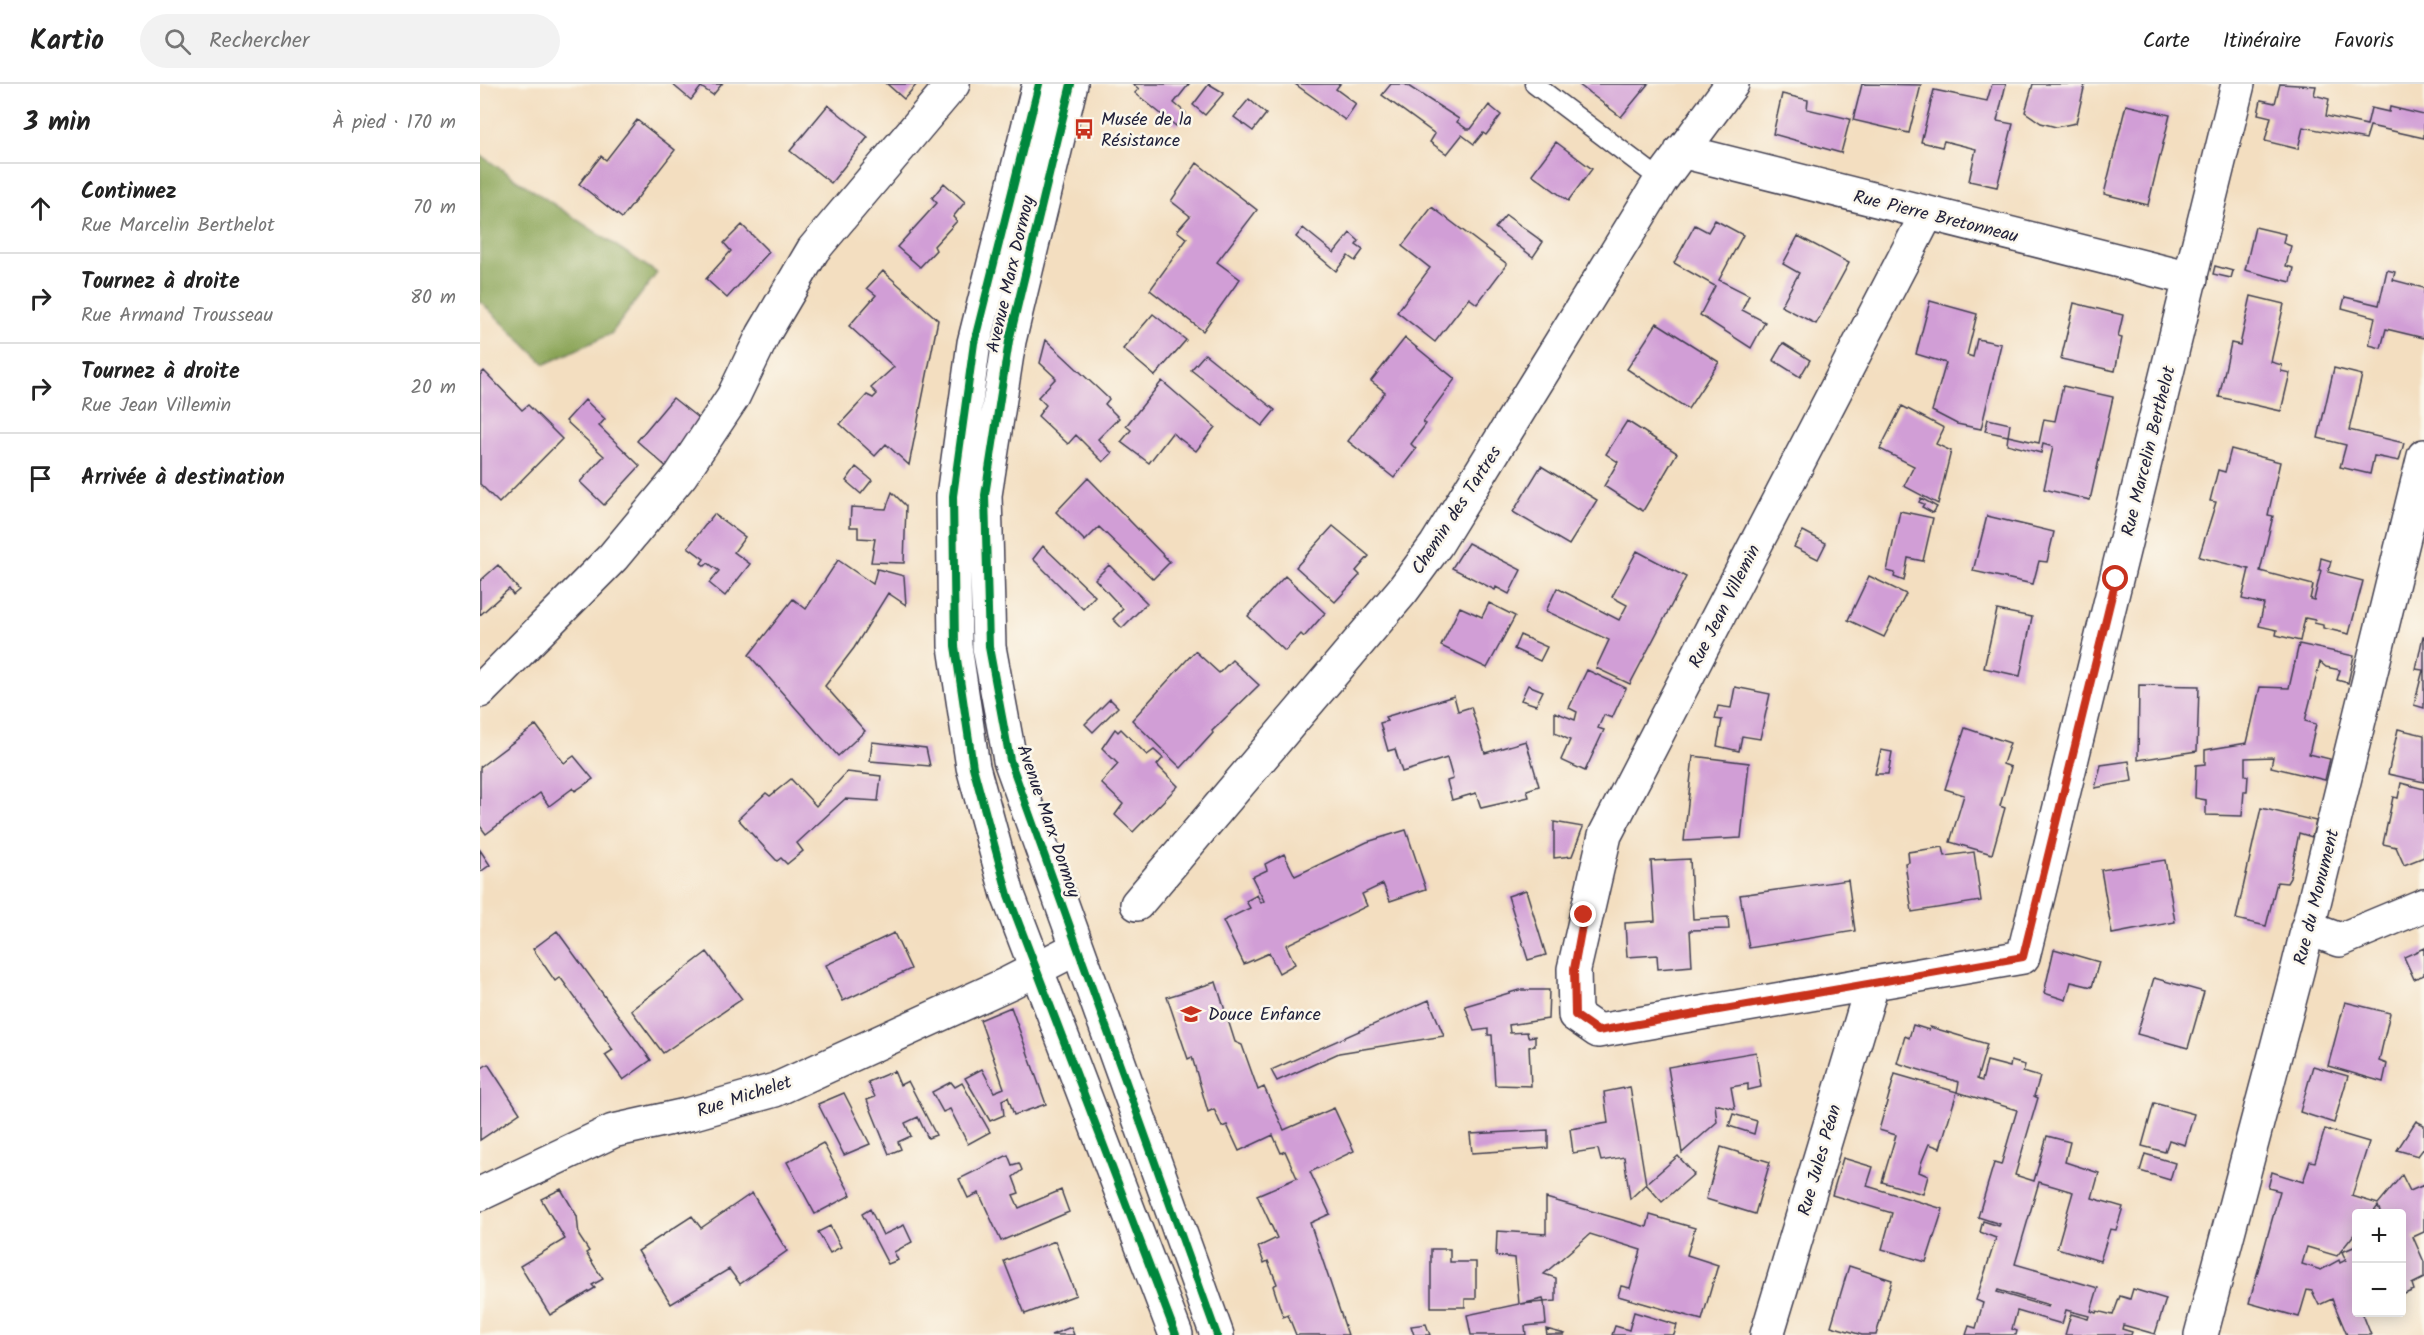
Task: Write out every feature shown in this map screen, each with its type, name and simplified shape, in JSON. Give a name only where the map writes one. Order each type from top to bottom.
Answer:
[{"type":"street","points":[[480,691],[613,557],[681,475],[733,397],[763,334],[813,250],[953,84]]},
{"type":"street","name":"Avenue Marx Dormoy","points":[[1039,84],[974,343],[953,496],[955,646],[973,767],[1008,895],[1176,1335]]},
{"type":"street","name":"Avenue Marx Dormoy","points":[[1071,84],[1009,341],[985,495],[989,647],[1010,760],[1217,1335]]},
{"type":"street","name":"Chemin des Tartres","points":[[1137,904],[1403,590],[1436,545],[1661,180],[1732,84]]},
{"type":"street","name":"Rue Marcelin Berthelot","points":[[1872,985],[2023,957],[2177,275],[2238,84]]},
{"type":"street","name":"Rue Pierre Bretonneau","points":[[1681,151],[2177,275]]},
{"type":"street","name":"Rue Jean Villemin","points":[[1872,985],[1598,1031],[1575,1015],[1574,969],[1605,836],[1927,214]]},
{"type":"street","name":"Rue du Monument","points":[[2201,1335],[2307,928],[2423,466]]},
{"type":"street","points":[[2307,928],[2340,940],[2424,904]]},
{"type":"street","name":"Rue Michelet","points":[[480,1194],[613,1131],[690,1114],[775,1090],[999,987],[1077,948]]},
{"type":"street","name":"Rue Jules Péan","points":[[1767,1335],[1872,985]]},
{"type":"lane","points":[[1534,84],[1661,180]]},
{"type":"green space","points":[[480,155],[657,273],[611,334],[545,364],[480,301]]},
{"type":"building","points":[[672,84],[722,84],[713,95],[701,87],[691,100]]},
{"type":"building","points":[[887,84],[917,84],[904,99]]},
{"type":"building","points":[[1133,84],[1189,84],[1174,103],[1186,113],[1176,126],[1135,93],[1139,89]]},
{"type":"building","points":[[1209,84],[1224,93],[1205,115],[1193,105]]},
{"type":"building","points":[[1295,84],[1340,84],[1336,89],[1356,104],[1345,120]]},
{"type":"building","points":[[1391,84],[1405,84],[1459,119],[1457,122],[1467,129],[1471,129],[1489,105],[1501,115],[1486,135],[1483,133],[1474,144],[1462,135],[1447,154],[1430,142],[1435,134],[1382,95]]},
{"type":"building","points":[[1578,84],[1648,84],[1621,117]]},
{"type":"building","points":[[1862,84],[1921,85],[1909,133],[1853,120]]},
{"type":"building","points":[[1992,84],[2006,84],[1997,121],[2013,124],[1997,187],[1969,181],[1976,149],[1944,141],[1942,147],[1921,142],[1934,90],[1987,101]]},
{"type":"building","points":[[2033,84],[2085,84],[2076,123],[2056,127],[2041,123],[2025,112]]},
{"type":"building","points":[[2280,84],[2316,86],[2314,95],[2329,99],[2326,116],[2367,125],[2371,108],[2389,112],[2390,107],[2424,115],[2424,138],[2370,126],[2366,139],[2303,127],[2298,149],[2265,141],[2271,117],[2258,114],[2261,100],[2275,103]]},
{"type":"building","points":[[1782,94],[1808,100],[1807,109],[1850,119],[1841,153],[1773,134]]},
{"type":"building","points":[[1249,99],[1266,114],[1253,131],[1234,117]]},
{"type":"building","points":[[828,105],[868,137],[831,183],[790,151]]},
{"type":"building","points":[[2126,105],[2170,115],[2148,205],[2104,194]]},
{"type":"building","points":[[637,120],[675,150],[622,218],[579,184],[601,156],[606,160]]},
{"type":"building","points":[[1556,142],[1592,169],[1568,201],[1532,174]]},
{"type":"building","points":[[1197,163],[1257,210],[1217,262],[1240,279],[1203,331],[1150,290],[1187,239],[1177,231],[1190,216],[1171,201]]},
{"type":"building","points":[[944,183],[965,202],[953,217],[957,221],[934,246],[936,250],[920,267],[897,247],[937,203],[932,198]]},
{"type":"building","points":[[1432,207],[1507,264],[1477,304],[1469,298],[1435,342],[1397,312],[1430,268],[1402,246]]},
{"type":"building","points":[[1506,215],[1543,242],[1533,257],[1495,228]]},
{"type":"building","points":[[1715,220],[1743,235],[1719,280],[1749,295],[1742,310],[1765,322],[1751,348],[1700,315],[1715,286],[1674,263],[1695,225],[1708,232]]},
{"type":"building","points":[[742,225],[769,252],[727,298],[706,279],[731,251],[724,243]]},
{"type":"building","points":[[2255,227],[2285,234],[2283,243],[2291,246],[2286,266],[2294,268],[2291,282],[2245,270]]},
{"type":"building","points":[[1303,228],[1334,253],[1350,233],[1359,241],[1356,245],[1363,250],[1355,261],[1348,256],[1336,271],[1296,237]]},
{"type":"building","points":[[1798,236],[1849,263],[1816,324],[1781,306],[1799,273],[1783,264]]},
{"type":"building","points":[[2215,266],[2233,271],[2231,278],[2213,274]]},
{"type":"building","points":[[2387,270],[2395,272],[2393,280],[2424,288],[2424,338],[2386,329],[2381,348],[2369,345],[2375,317],[2342,308],[2345,297],[2379,305]]},
{"type":"building","points":[[883,271],[938,320],[909,465],[886,444],[875,456],[840,424],[867,395],[873,398],[877,394],[871,388],[894,367],[849,326],[876,295],[867,288]]},
{"type":"building","points":[[2251,296],[2284,304],[2271,362],[2282,365],[2281,371],[2290,373],[2281,411],[2219,397],[2231,343],[2240,345]]},
{"type":"building","points":[[1930,301],[1977,314],[1967,355],[1973,357],[1977,339],[2001,344],[1981,429],[1957,424],[1932,411],[1946,363],[1916,354]]},
{"type":"building","points":[[2074,303],[2123,315],[2118,337],[2122,338],[2115,371],[2061,359]]},
{"type":"building","points":[[1153,314],[1186,340],[1155,376],[1123,349]]},
{"type":"building","points":[[1657,323],[1719,362],[1688,409],[1627,369]]},
{"type":"building","points":[[1405,338],[1455,379],[1423,422],[1426,424],[1411,444],[1416,449],[1394,478],[1348,441],[1385,392],[1371,381]]},
{"type":"building","points":[[1046,340],[1109,399],[1105,404],[1119,418],[1098,439],[1112,453],[1103,462],[1076,435],[1068,444],[1038,416],[1046,405],[1038,397],[1056,378],[1040,363]]},
{"type":"building","points":[[1783,343],[1810,360],[1800,377],[1773,360]]},
{"type":"building","points":[[1205,354],[1275,410],[1262,426],[1191,370]]},
{"type":"building","points":[[2334,368],[2362,375],[2349,430],[2404,443],[2399,461],[2374,456],[2370,474],[2340,467],[2346,445],[2318,438]]},
{"type":"building","points":[[484,371],[522,410],[528,405],[562,439],[499,503],[480,484],[480,375]]},
{"type":"building","points":[[1162,381],[1215,427],[1196,451],[1172,433],[1149,463],[1121,442],[1131,430],[1126,426]]},
{"type":"building","points":[[2063,386],[2113,397],[2090,500],[2044,489],[2053,447],[2043,444],[2041,453],[2007,444],[2008,436],[2039,443],[2044,419],[2055,421]]},
{"type":"building","points":[[673,398],[707,425],[670,470],[637,441]]},
{"type":"building","points":[[585,400],[605,419],[599,426],[640,466],[604,505],[580,482],[604,456],[566,421]]},
{"type":"building","points":[[1902,406],[1944,428],[1936,444],[1951,451],[1938,504],[1904,486],[1914,466],[1880,449]]},
{"type":"building","points":[[1988,419],[2010,424],[2008,436],[1985,431]]},
{"type":"building","points":[[1627,421],[1677,453],[1643,511],[1604,486],[1618,462],[1606,454]]},
{"type":"building","points":[[2231,449],[2280,462],[2268,515],[2273,516],[2260,571],[2313,585],[2310,599],[2314,600],[2321,570],[2319,570],[2321,558],[2331,561],[2328,572],[2363,581],[2349,634],[2323,628],[2323,625],[2314,623],[2315,620],[2305,618],[2300,641],[2276,635],[2277,630],[2259,626],[2264,604],[2242,599],[2249,569],[2199,557],[2216,502],[2210,501],[2218,470],[2225,472]]},
{"type":"building","points":[[1541,466],[1597,500],[1569,545],[1513,512]]},
{"type":"building","points":[[856,467],[872,480],[861,494],[846,481]]},
{"type":"building","points":[[1088,478],[1170,562],[1153,579],[1099,527],[1085,541],[1056,512]]},
{"type":"building","points":[[892,492],[906,506],[904,563],[871,562],[875,539],[858,538],[858,527],[850,527],[851,507],[886,509]]},
{"type":"building","points":[[1921,498],[1937,507],[1933,513],[1922,507],[1924,504],[1919,502]]},
{"type":"building","points":[[1900,511],[1933,518],[1923,561],[1908,558],[1904,581],[1894,577],[1895,573],[1887,571]]},
{"type":"building","points":[[714,514],[745,537],[734,552],[750,564],[725,596],[709,583],[719,571],[708,563],[705,566],[701,563],[704,559],[688,547]]},
{"type":"building","points":[[1987,516],[2054,532],[2047,562],[2039,561],[2033,584],[1973,571]]},
{"type":"building","points":[[1333,526],[1369,556],[1356,571],[1360,575],[1335,602],[1296,567]]},
{"type":"building","points":[[1803,531],[1826,543],[1818,559],[1794,547]]},
{"type":"building","points":[[1468,543],[1521,570],[1509,594],[1496,587],[1495,590],[1452,568]]},
{"type":"building","points":[[1043,546],[1095,596],[1083,609],[1033,559]]},
{"type":"building","points":[[1637,551],[1686,577],[1630,684],[1596,668],[1609,640],[1546,611],[1557,588],[1619,620],[1627,605],[1612,597]]},
{"type":"building","points":[[838,560],[873,584],[877,569],[904,576],[906,605],[888,593],[854,648],[825,686],[865,731],[838,756],[749,655],[793,599],[806,609]]},
{"type":"building","points":[[498,565],[519,590],[513,595],[509,589],[480,615],[480,581]]},
{"type":"building","points":[[1109,565],[1147,603],[1122,628],[1113,619],[1123,609],[1095,579]]},
{"type":"building","points":[[1285,576],[1325,613],[1304,637],[1301,634],[1285,651],[1248,616]]},
{"type":"building","points":[[1869,576],[1906,594],[1884,637],[1848,620]]},
{"type":"building","points":[[1489,603],[1515,616],[1487,668],[1441,646],[1460,607],[1482,617]]},
{"type":"building","points":[[1997,610],[2032,617],[2020,676],[1984,668]]},
{"type":"building","points":[[1520,635],[1547,647],[1540,661],[1514,649]]},
{"type":"building","points":[[2423,636],[2424,708],[2414,705],[2423,670],[2416,669]]},
{"type":"building","points":[[2299,644],[2354,656],[2348,683],[2337,680],[2340,670],[2326,667],[2320,662],[2305,721],[2316,724],[2309,754],[2330,759],[2325,780],[2271,767],[2273,757],[2245,758],[2245,775],[2248,776],[2242,816],[2206,815],[2206,800],[2195,798],[2196,765],[2205,764],[2205,750],[2247,743],[2260,687],[2289,688]]},
{"type":"building","points":[[1195,651],[1219,673],[1232,660],[1259,685],[1212,731],[1213,733],[1181,768],[1132,720]]},
{"type":"building","points":[[1587,670],[1626,688],[1612,718],[1604,715],[1598,728],[1604,730],[1585,771],[1561,760],[1570,740],[1555,733],[1555,712],[1575,720],[1577,712],[1569,708]]},
{"type":"building","points":[[1528,685],[1543,691],[1536,705],[1521,700]]},
{"type":"building","points":[[2139,685],[2199,686],[2197,751],[2138,760]]},
{"type":"building","points":[[1735,687],[1770,694],[1760,739],[1742,736],[1739,751],[1717,746],[1722,720],[1715,719],[1718,706],[1731,708]]},
{"type":"building","points":[[1454,696],[1458,711],[1471,707],[1485,753],[1526,741],[1539,786],[1527,790],[1529,797],[1481,808],[1476,793],[1452,800],[1447,781],[1453,779],[1447,758],[1402,772],[1395,749],[1388,751],[1380,723],[1387,721],[1385,717]]},
{"type":"building","points":[[1110,699],[1118,707],[1093,732],[1085,724]]},
{"type":"building","points":[[536,725],[564,763],[574,756],[593,779],[575,791],[573,788],[549,806],[540,793],[486,834],[480,826],[480,767]]},
{"type":"building","points":[[1965,728],[2010,743],[2003,764],[2011,767],[2000,806],[2005,808],[1992,854],[1950,842],[1964,795],[1945,789]]},
{"type":"building","points":[[1115,729],[1118,732],[1121,729],[1147,755],[1154,750],[1163,758],[1157,765],[1178,786],[1133,832],[1115,815],[1123,804],[1101,783],[1118,764],[1102,748]]},
{"type":"building","points":[[2398,729],[2424,735],[2424,782],[2388,774]]},
{"type":"building","points":[[872,742],[926,748],[930,766],[870,761]]},
{"type":"building","points":[[1881,750],[1892,752],[1888,774],[1875,774]]},
{"type":"building","points":[[1693,756],[1749,763],[1741,838],[1684,841]]},
{"type":"building","points":[[2129,761],[2132,781],[2095,788],[2101,765]]},
{"type":"building","points":[[847,772],[881,776],[878,801],[845,799],[797,843],[803,851],[787,864],[781,858],[777,861],[738,819],[766,793],[770,796],[791,779],[816,806]]},
{"type":"building","points":[[2401,783],[2424,789],[2424,857],[2404,865],[2396,847],[2383,844],[2393,797],[2398,798]]},
{"type":"building","points":[[2261,808],[2316,821],[2312,837],[2299,833],[2290,878],[2287,883],[2277,882],[2266,926],[2236,919]]},
{"type":"building","points":[[1554,822],[1583,827],[1572,856],[1554,858]]},
{"type":"building","points":[[1406,830],[1426,889],[1390,901],[1383,884],[1362,894],[1367,906],[1286,945],[1295,964],[1279,973],[1269,953],[1244,964],[1223,921],[1250,908],[1246,901],[1257,895],[1261,903],[1264,901],[1252,877],[1267,870],[1265,864],[1284,854],[1295,876],[1367,842]]},
{"type":"building","points":[[1943,847],[1945,856],[1974,852],[1981,901],[1912,912],[1905,863],[1909,862],[1908,852]]},
{"type":"building","points":[[480,850],[490,865],[480,872]]},
{"type":"building","points":[[1690,859],[1693,919],[1728,917],[1729,929],[1690,930],[1692,966],[1658,969],[1657,955],[1627,957],[1625,923],[1655,921],[1651,861]]},
{"type":"building","points":[[2165,860],[2175,922],[2112,934],[2101,870]]},
{"type":"building","points":[[1848,880],[1855,931],[1749,948],[1740,895]]},
{"type":"building","points":[[1526,890],[1546,955],[1528,960],[1508,896]]},
{"type":"building","points":[[557,931],[651,1060],[623,1080],[605,1055],[613,1050],[560,977],[555,981],[533,949]]},
{"type":"building","points":[[894,933],[911,969],[843,1001],[826,965]]},
{"type":"building","points":[[2424,948],[2424,975],[2414,979],[2404,957]]},
{"type":"building","points":[[2054,949],[2099,962],[2092,987],[2071,982],[2066,1000],[2044,993]]},
{"type":"building","points":[[707,952],[742,999],[663,1053],[631,1010]]},
{"type":"building","points":[[2154,978],[2204,992],[2188,1048],[2137,1034]]},
{"type":"building","points":[[1216,982],[1235,1042],[1242,1045],[1258,1090],[1264,1087],[1284,1130],[1334,1108],[1354,1151],[1310,1172],[1330,1214],[1310,1223],[1348,1335],[1296,1335],[1288,1315],[1283,1317],[1273,1286],[1277,1284],[1268,1261],[1264,1263],[1258,1247],[1277,1238],[1257,1195],[1297,1178],[1285,1151],[1281,1153],[1273,1135],[1239,1151],[1227,1125],[1222,1127],[1214,1109],[1208,1112],[1192,1057],[1188,1059],[1167,997]]},
{"type":"building","points":[[1519,990],[1549,990],[1548,1019],[1509,1025],[1510,1033],[1527,1032],[1528,1037],[1535,1036],[1535,1046],[1529,1047],[1531,1086],[1495,1085],[1492,1035],[1488,1035],[1488,1029],[1474,1031],[1465,1006]]},
{"type":"building","points":[[1429,1000],[1444,1036],[1339,1053],[1277,1081],[1271,1070]]},
{"type":"building","points":[[2345,1002],[2390,1013],[2379,1061],[2387,1064],[2383,1082],[2328,1066]]},
{"type":"building","points":[[1011,1007],[1046,1104],[1014,1115],[1008,1097],[1002,1100],[1004,1115],[990,1121],[965,1078],[982,1069],[994,1092],[1004,1088],[980,1020]]},
{"type":"building","points":[[1913,1025],[1929,1030],[1930,1027],[1987,1044],[1977,1079],[1982,1081],[1987,1061],[2010,1067],[2011,1061],[2025,1065],[2023,1072],[2040,1077],[2034,1096],[2038,1098],[2015,1175],[2034,1181],[2047,1136],[2070,1142],[2065,1162],[2099,1173],[2092,1198],[2123,1207],[2116,1230],[2110,1229],[2100,1261],[2057,1248],[2073,1192],[2039,1182],[2015,1264],[2098,1288],[2091,1311],[2096,1313],[2097,1311],[2113,1315],[2120,1296],[2130,1299],[2133,1289],[2166,1299],[2155,1334],[2123,1325],[2122,1329],[2132,1332],[2131,1335],[2065,1335],[2071,1314],[2088,1319],[2089,1316],[2066,1310],[2062,1324],[2017,1311],[2012,1329],[2017,1331],[2016,1335],[1966,1335],[1969,1326],[1976,1328],[1983,1303],[1976,1300],[1996,1238],[1980,1232],[1983,1221],[1999,1226],[2000,1224],[1978,1217],[1994,1163],[2001,1165],[2017,1110],[1957,1092],[1959,1082],[1897,1063],[1905,1036],[1909,1038]],"holes":[[[1998,1290],[2049,1305],[2048,1307],[1997,1292]]]},
{"type":"building","points":[[1756,1052],[1761,1087],[1748,1090],[1748,1084],[1731,1087],[1735,1109],[1715,1104],[1717,1122],[1682,1153],[1668,1067]]},
{"type":"building","points":[[488,1064],[520,1113],[480,1140],[480,1065],[482,1068]]},
{"type":"building","points":[[2313,1066],[2348,1076],[2334,1123],[2300,1112]]},
{"type":"building","points":[[894,1071],[900,1085],[908,1081],[936,1135],[928,1138],[918,1117],[905,1123],[911,1136],[898,1142],[901,1149],[889,1154],[867,1100],[875,1097],[868,1082]]},
{"type":"building","points":[[1895,1074],[1957,1092],[1940,1148],[1929,1144],[1922,1161],[1919,1172],[1928,1176],[1923,1194],[1882,1182],[1896,1135],[1879,1130]]},
{"type":"building","points":[[951,1082],[955,1087],[962,1083],[990,1132],[968,1144],[950,1109],[943,1112],[932,1092]]},
{"type":"building","points":[[1630,1087],[1646,1184],[1630,1199],[1624,1157],[1601,1161],[1598,1149],[1573,1153],[1570,1129],[1608,1123],[1604,1092]]},
{"type":"building","points":[[844,1093],[870,1144],[844,1155],[818,1104]]},
{"type":"building","points":[[2154,1103],[2194,1114],[2185,1145],[2169,1140],[2165,1152],[2142,1146]]},
{"type":"building","points":[[1733,1114],[1757,1121],[1754,1134],[1729,1126]]},
{"type":"building","points":[[2416,1121],[2424,1125],[2424,1148],[2418,1156],[2397,1150]]},
{"type":"building","points":[[2325,1129],[2369,1142],[2352,1196],[2378,1204],[2402,1175],[2410,1191],[2424,1185],[2424,1232],[2413,1237],[2424,1262],[2424,1278],[2412,1284],[2414,1290],[2406,1293],[2406,1209],[2379,1209],[2378,1206],[2376,1209],[2352,1209],[2352,1237],[2337,1256],[2307,1247],[2302,1264],[2321,1270],[2339,1260],[2340,1263],[2346,1260],[2342,1252],[2352,1248],[2352,1317],[2364,1317],[2371,1335],[2347,1335],[2332,1299],[2319,1305],[2312,1291],[2307,1290],[2299,1317],[2249,1303],[2280,1191],[2268,1188],[2272,1172],[2303,1182],[2310,1161],[2315,1162]]},
{"type":"building","points":[[1548,1130],[1548,1148],[1472,1153],[1470,1134]]},
{"type":"building","points":[[823,1143],[851,1195],[815,1214],[787,1162]]},
{"type":"building","points":[[1721,1147],[1770,1162],[1755,1214],[1706,1199]]},
{"type":"building","points":[[2145,1154],[2175,1163],[2170,1180],[2140,1171]]},
{"type":"building","points":[[1008,1155],[1012,1165],[1019,1163],[1022,1170],[1013,1177],[1019,1193],[1013,1195],[1019,1208],[1061,1190],[1069,1212],[1001,1241],[979,1193],[968,1198],[959,1179]]},
{"type":"building","points":[[1678,1156],[1694,1174],[1662,1202],[1646,1184]]},
{"type":"building","points":[[1843,1158],[1873,1167],[1867,1186],[1943,1209],[1926,1262],[1882,1249],[1892,1213],[1832,1195]]},
{"type":"building","points":[[561,1189],[577,1216],[579,1236],[589,1251],[586,1253],[603,1279],[592,1285],[595,1288],[550,1315],[520,1266],[565,1239],[541,1199]]},
{"type":"building","points":[[752,1193],[787,1251],[740,1284],[729,1269],[671,1304],[638,1251],[692,1216],[701,1228]]},
{"type":"building","points":[[1546,1198],[1647,1227],[1650,1215],[1695,1228],[1687,1255],[1718,1265],[1702,1320],[1618,1296],[1621,1286],[1630,1288],[1641,1250],[1590,1234],[1544,1274],[1556,1278],[1556,1301],[1544,1302],[1546,1324],[1525,1326],[1526,1335],[1471,1335],[1467,1315],[1519,1304],[1515,1258],[1496,1256],[1497,1231],[1546,1234]],"holes":[[[1543,1299],[1544,1302],[1521,1304]]]},
{"type":"building","points":[[870,1209],[883,1235],[904,1225],[912,1242],[894,1252],[898,1260],[888,1264],[862,1214]]},
{"type":"building","points":[[830,1226],[841,1247],[830,1253],[818,1232]]},
{"type":"building","points":[[1055,1241],[1076,1295],[1025,1314],[1004,1261]]},
{"type":"building","points":[[1431,1249],[1450,1249],[1450,1262],[1476,1262],[1476,1299],[1465,1299],[1465,1307],[1431,1307]]},
{"type":"building","points":[[1849,1266],[1892,1280],[1876,1335],[1862,1335],[1831,1326]]},
{"type":"building","points":[[1634,1312],[1677,1325],[1674,1335],[1612,1335],[1615,1326],[1629,1330]]},
{"type":"building","points":[[1426,1324],[1430,1335],[1414,1335],[1411,1326]]},
{"type":"building","points":[[1071,1327],[1074,1335],[1051,1335]]},
{"type":"building","points":[[1546,1329],[1565,1334],[1547,1335]]},
{"type":"cycle path","points":[[1039,84],[974,343],[953,496],[955,646],[973,767],[1008,895],[1176,1335]]},
{"type":"cycle path","points":[[1071,84],[1009,341],[985,495],[989,647],[1010,760],[1217,1335]]},
{"type":"place","name":"Musée de la Résistance","points":[[1084,129]]},
{"type":"place","name":"Douce Enfance","points":[[1191,1014]]},
{"type":"route","points":[[1584,915],[1574,969],[1575,1015],[1598,1031],[2023,957],[2116,579]]}]
